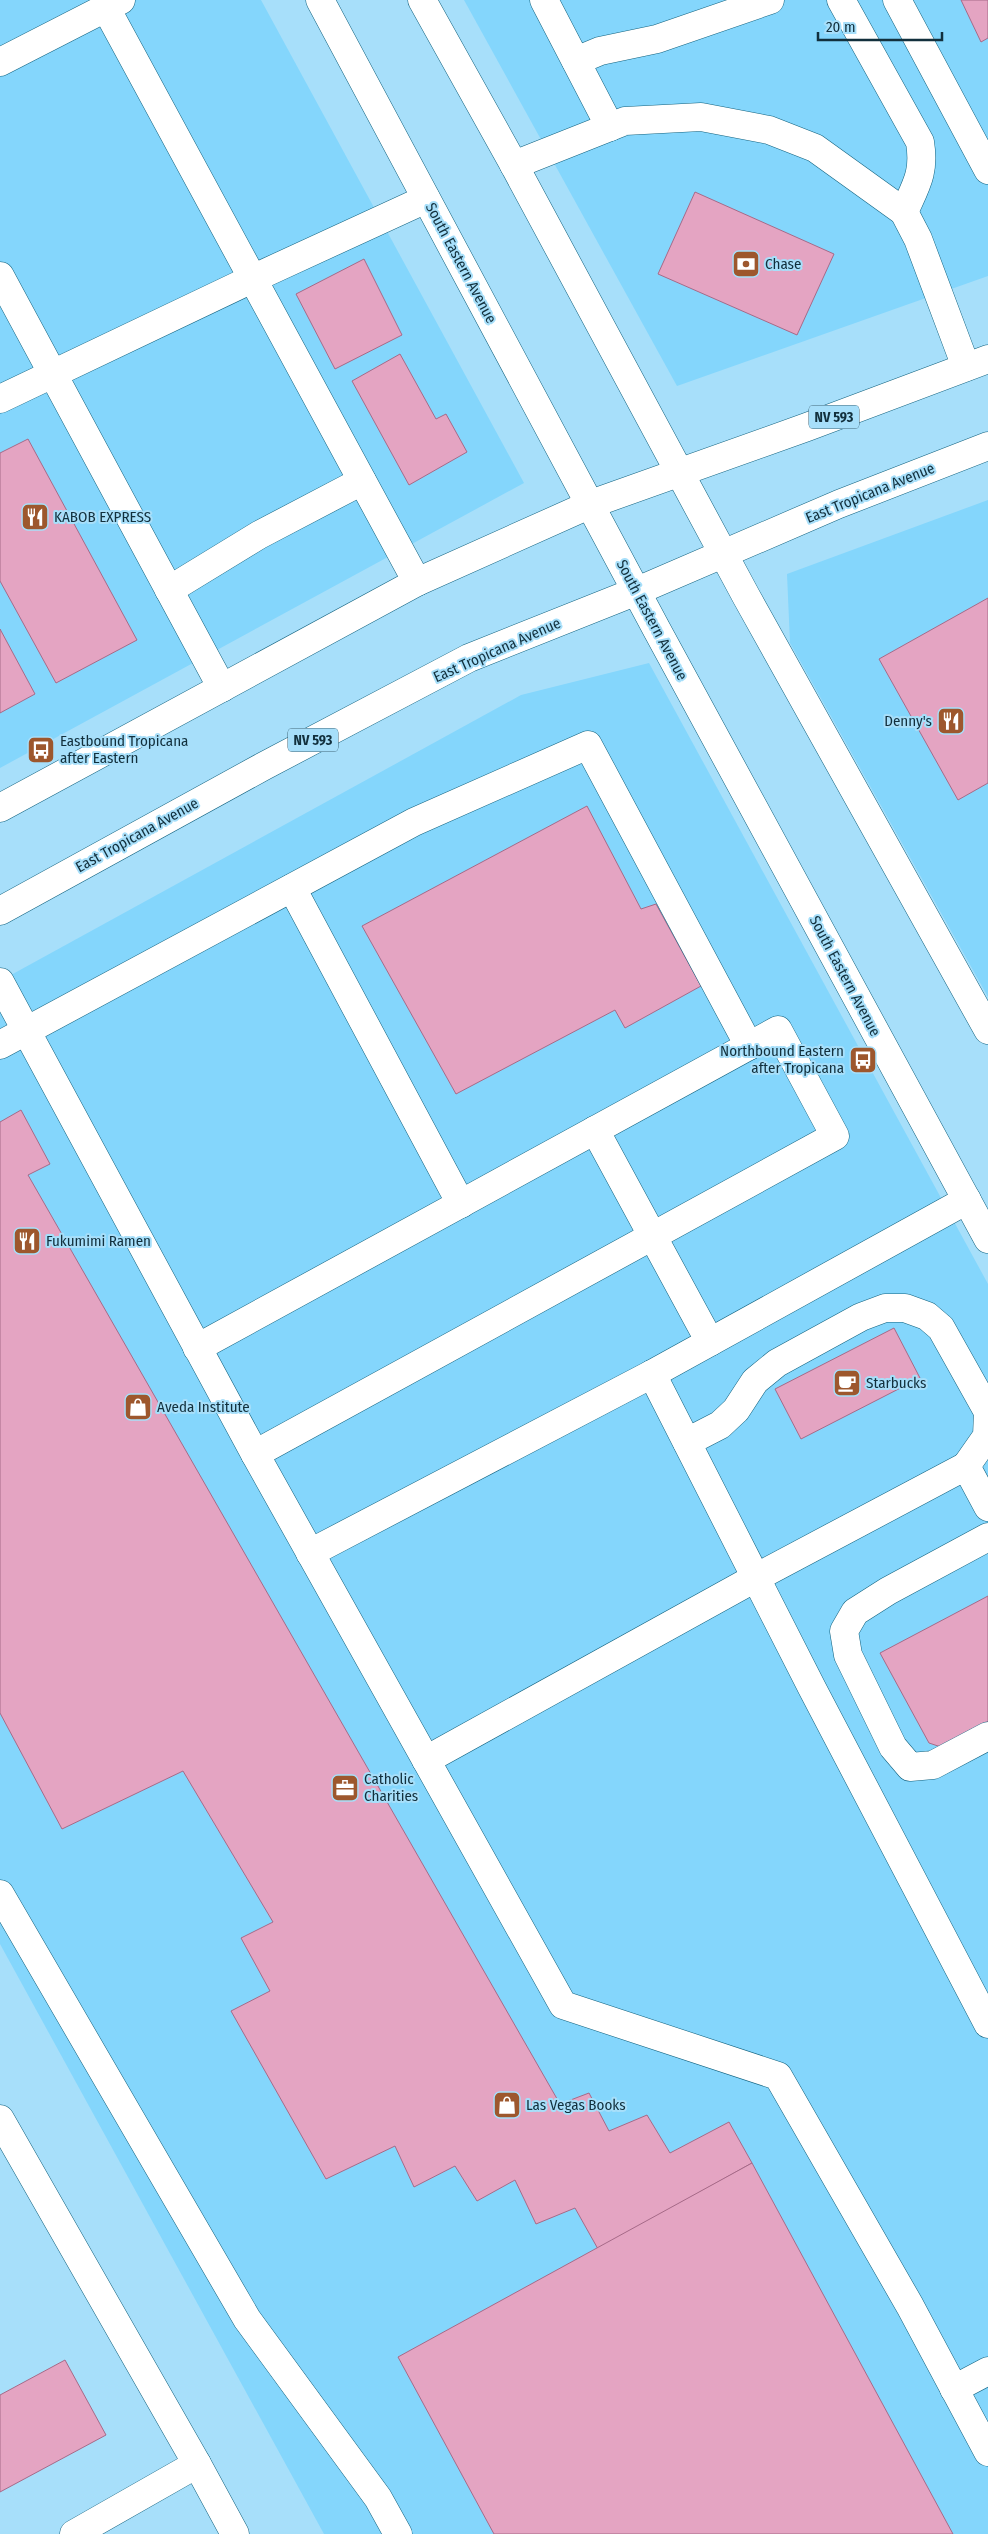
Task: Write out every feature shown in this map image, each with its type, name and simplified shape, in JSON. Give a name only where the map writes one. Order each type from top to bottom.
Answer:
[{"type":"main road","name":"South Eastern Avenue","points":[[320,0],[637,591],[988,1238]]},
{"type":"main road","points":[[544,0],[610,127]]},
{"type":"main road","points":[[576,61],[600,51],[657,39],[770,0]]},
{"type":"main road","points":[[841,0],[920,142],[923,160],[922,173],[904,212]]},
{"type":"main road","points":[[897,0],[988,170]]},
{"type":"main road","points":[[429,2],[514,165],[723,554],[988,1030]]},
{"type":"main road","points":[[0,62],[114,4],[252,279],[417,582]]},
{"type":"main road","points":[[514,165],[625,122],[701,117],[769,130],[815,148],[904,212],[977,363]]},
{"type":"main road","points":[[0,399],[52,372],[426,199]]},
{"type":"main road","points":[[0,276],[222,688]]},
{"type":"main road","name":"NV 593","points":[[0,808],[417,582],[591,504],[977,363]]},
{"type":"main road","name":"East Tropicana Avenue","points":[[0,911],[264,766],[469,658],[637,591],[839,504],[988,446]]},
{"type":"main road","points":[[169,590],[259,535],[362,482]]},
{"type":"main road","points":[[0,1045],[414,822],[588,745],[749,1046]]},
{"type":"main road","points":[[292,888],[461,1204]]},
{"type":"main road","points":[[0,982],[196,1348],[563,2004],[778,2076],[910,2306],[988,2452]]},
{"type":"main road","points":[[196,1348],[778,1030],[835,1136],[255,1454]]},
{"type":"main road","points":[[595,1130],[710,1342]]},
{"type":"main road","points":[[310,1553],[652,1374],[967,1200]]},
{"type":"main road","points":[[426,1760],[757,1577],[966,1466],[986,1436],[988,1412],[941,1328],[927,1316],[905,1308],[885,1308],[860,1317],[777,1363],[755,1382],[736,1410],[720,1425],[687,1442]]},
{"type":"main road","points":[[652,1374],[812,1688],[988,2024]]},
{"type":"main road","points":[[966,1466],[988,1507]]},
{"type":"main road","points":[[988,1537],[863,1606],[855,1612],[844,1631],[848,1655],[893,1747],[910,1767],[933,1765],[988,1736]]},
{"type":"main road","points":[[0,1894],[247,2319],[378,2498],[398,2534]]},
{"type":"main road","points":[[0,2120],[197,2464],[235,2534]]},
{"type":"main road","points":[[954,2390],[988,2371]]},
{"type":"main road","points":[[74,2534],[197,2464]]},
{"type":"shaded area","points":[[0,0],[261,0],[524,483],[0,768]]},
{"type":"shaded area","points":[[464,0],[988,0],[988,276],[677,386]]},
{"type":"shaded area","points":[[988,500],[988,997],[790,643],[787,574]]},
{"type":"shaded area","points":[[649,663],[988,1284],[988,2534],[324,2534],[0,1944],[0,981],[521,695]]},
{"type":"building","points":[[961,0],[988,0],[988,38],[981,42]]},
{"type":"building","name":"Chase","points":[[695,192],[834,254],[797,335],[658,274]]},
{"type":"building","points":[[364,259],[402,335],[335,369],[296,294]]},
{"type":"building","points":[[400,354],[436,419],[446,414],[467,452],[409,485],[352,381]]},
{"type":"building","name":"KABOB EXPRESS","points":[[28,439],[137,640],[56,683],[0,581],[0,453]]},
{"type":"building","name":"Denny's","points":[[988,598],[988,783],[958,800],[879,659]]},
{"type":"building","points":[[0,629],[35,694],[0,713]]},
{"type":"building","points":[[587,806],[641,909],[656,904],[701,986],[625,1028],[615,1010],[456,1094],[362,926]]},
{"type":"building","points":[[21,1110],[50,1164],[28,1175],[560,2104],[589,2093],[609,2131],[647,2115],[670,2153],[729,2122],[752,2163],[598,2249],[575,2208],[536,2224],[515,2180],[477,2201],[455,2166],[414,2187],[395,2146],[326,2179],[231,2011],[270,1991],[241,1938],[273,1922],[183,1771],[62,1829],[0,1713],[0,1122]]},
{"type":"building","name":"Starbucks","points":[[894,1328],[920,1378],[801,1439],[775,1389]]},
{"type":"building","points":[[988,1596],[988,1727],[947,1749],[929,1743],[880,1653]]},
{"type":"building","points":[[752,2163],[953,2534],[494,2534],[398,2357]]},
{"type":"building","points":[[65,2360],[106,2435],[0,2492],[0,2395]]},
{"type":"place","name":"Chase","points":[[746,264]]},
{"type":"place","name":"KABOB EXPRESS","points":[[35,517]]},
{"type":"place","name":"Denny's","points":[[951,721]]},
{"type":"place","name":"Eastbound Tropicana after Eastern","points":[[41,750]]},
{"type":"place","name":"Northbound Eastern after Tropicana","points":[[863,1060]]},
{"type":"place","name":"Fukumimi Ramen","points":[[27,1241]]},
{"type":"place","name":"Starbucks","points":[[847,1383]]},
{"type":"place","name":"Aveda Institute","points":[[138,1407]]},
{"type":"place","name":"Catholic Charities","points":[[345,1788]]},
{"type":"place","name":"Las Vegas Books","points":[[507,2105]]}]
